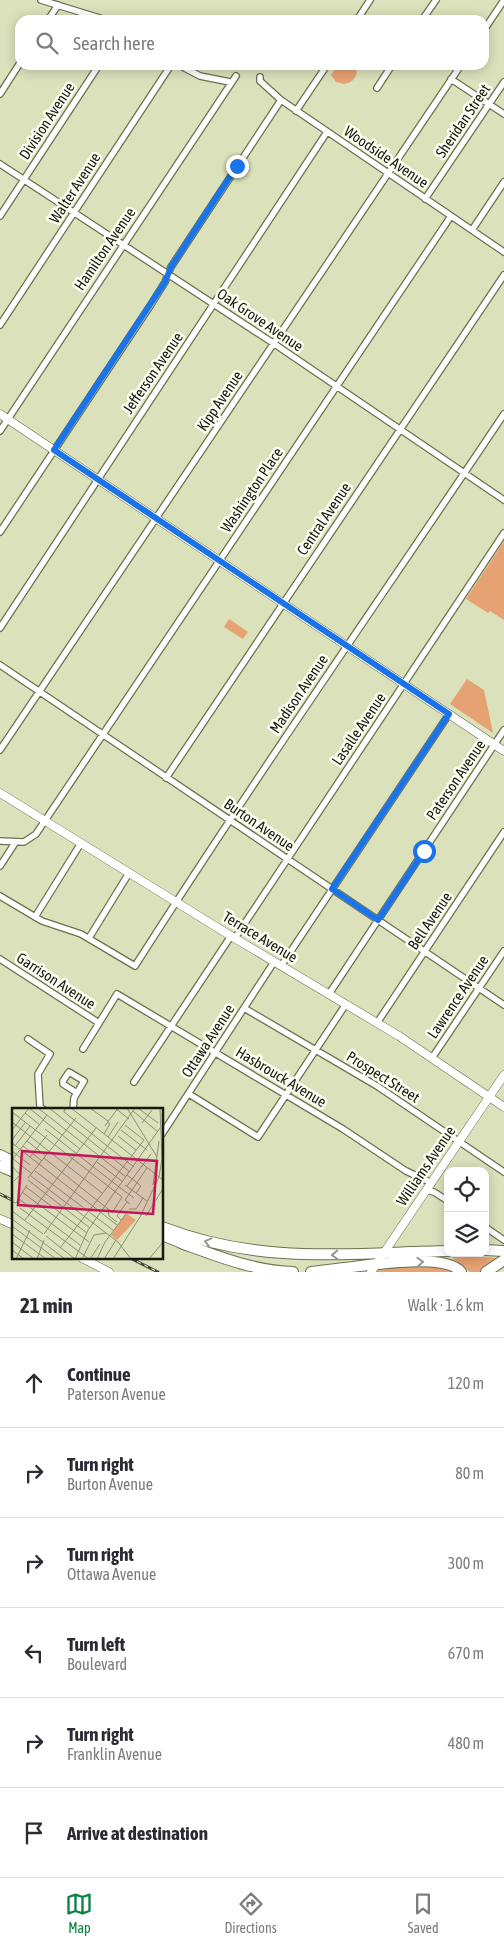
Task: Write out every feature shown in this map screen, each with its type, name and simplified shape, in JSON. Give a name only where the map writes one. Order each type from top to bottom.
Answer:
[{"type":"highway","points":[[0,1155],[12,1161]]},
{"type":"highway","points":[[0,1166],[12,1171]]},
{"type":"highway","points":[[164,1228],[203,1241],[259,1252],[312,1255],[444,1251]]},
{"type":"highway","points":[[164,1236],[253,1272]]},
{"type":"highway","points":[[181,1243],[234,1261],[265,1269],[293,1272]]},
{"type":"highway","points":[[489,1250],[504,1251]]},
{"type":"highway","points":[[486,1272],[504,1260]]},
{"type":"highway","points":[[311,1272],[436,1262],[454,1265],[461,1272]]},
{"type":"street","points":[[41,0],[90,15]]},
{"type":"street","points":[[360,15],[370,0]]},
{"type":"street","points":[[426,15],[436,0]]},
{"type":"street","points":[[489,22],[504,0]]},
{"type":"street","points":[[51,15],[58,5]]},
{"type":"street","points":[[0,94],[15,70]]},
{"type":"street","name":"Division Avenue","points":[[0,216],[96,70]]},
{"type":"street","name":"Walter Avenue","points":[[0,325],[168,70]]},
{"type":"street","points":[[189,70],[200,76],[230,82],[236,76]]},
{"type":"street","points":[[296,111],[323,70]]},
{"type":"street","points":[[377,88],[389,70]]},
{"type":"street","name":"Kipp Avenue","points":[[0,750],[458,70]]},
{"type":"street","name":"Woodside Avenue","points":[[260,77],[260,81],[296,111],[504,252]]},
{"type":"street","points":[[452,79],[504,114]]},
{"type":"street","name":"Hamilton Avenue","points":[[0,430],[230,82]]},
{"type":"street","name":"Sheridan Street","points":[[425,199],[504,82]]},
{"type":"street","points":[[0,532],[281,100]]},
{"type":"street","name":"Jefferson Avenue","points":[[0,628],[327,132]]},
{"type":"street","name":"Oak Grove Avenue","points":[[0,164],[273,343],[504,500]]},
{"type":"street","points":[[472,230],[504,182]]},
{"type":"street","name":"Washington Place","points":[[15,843],[33,838],[45,821],[451,216]]},
{"type":"street","name":"Central Avenue","points":[[166,778],[504,275]]},
{"type":"street","points":[[0,414],[157,517],[504,751]]},
{"type":"street","name":"Madison Avenue","points":[[89,938],[135,966],[175,902],[504,414]]},
{"type":"street","name":"Lasalle Avenue","points":[[134,1082],[287,859],[504,533]]},
{"type":"street","name":"Burton Avenue","points":[[0,665],[37,695],[102,735],[504,1005]]},
{"type":"street","name":"Ottawa Avenue","points":[[164,1131],[244,1008],[332,889],[449,714]]},
{"type":"street","name":"Paterson Avenue","points":[[329,994],[504,730]]},
{"type":"street","name":"Terrace Avenue","points":[[0,793],[175,902],[377,1023],[504,1106]]},
{"type":"street","name":"Bell Avenue","points":[[377,1023],[504,832]]},
{"type":"street","points":[[0,841],[15,843],[0,866]]},
{"type":"street","points":[[35,917],[81,843]]},
{"type":"street","points":[[0,896],[35,917],[89,938],[129,873]]},
{"type":"street","name":"Lawrence Avenue","points":[[432,1058],[504,951]]},
{"type":"street","name":"Garrison Avenue","points":[[0,959],[99,1023]]},
{"type":"street","name":"Hasbrouck Avenue","points":[[99,1023],[116,994],[343,1129],[429,1186],[444,1198]]},
{"type":"street","points":[[189,1094],[258,1137],[346,1004]]},
{"type":"street","name":"Prospect Street","points":[[244,1008],[376,1086],[504,1172]]},
{"type":"street","points":[[83,1049],[99,1023]]},
{"type":"street","points":[[28,1039],[50,1054],[38,1074],[41,1108]]},
{"type":"street","name":"Williams Avenue","points":[[374,1268],[504,1075]]},
{"type":"street","points":[[73,1108],[74,1098],[77,1093]]},
{"type":"street","points":[[0,1218],[12,1224]]},
{"type":"street","points":[[489,1230],[504,1240]]},
{"type":"street","points":[[86,1260],[109,1272]]},
{"type":"shaded area","points":[[334,70],[357,71],[353,80],[344,84],[336,82],[331,75]]},
{"type":"shaded area","points":[[504,541],[504,620],[490,611],[488,613],[466,599]]},
{"type":"shaded area","points":[[229,619],[248,632],[243,639],[224,627]]},
{"type":"shaded area","points":[[467,679],[484,690],[493,733],[450,704]]},
{"type":"shaded area","points":[[451,1257],[498,1258],[482,1272],[470,1272]]},
{"type":"shaded area","points":[[434,1265],[455,1272],[376,1272],[382,1267]]},
{"type":"railway","points":[[0,1194],[12,1200]]},
{"type":"railway","points":[[134,1260],[158,1272]]},
{"type":"route","points":[[237,166],[169,270],[165,282],[54,450],[449,714],[332,889],[378,920],[424,851]]}]
